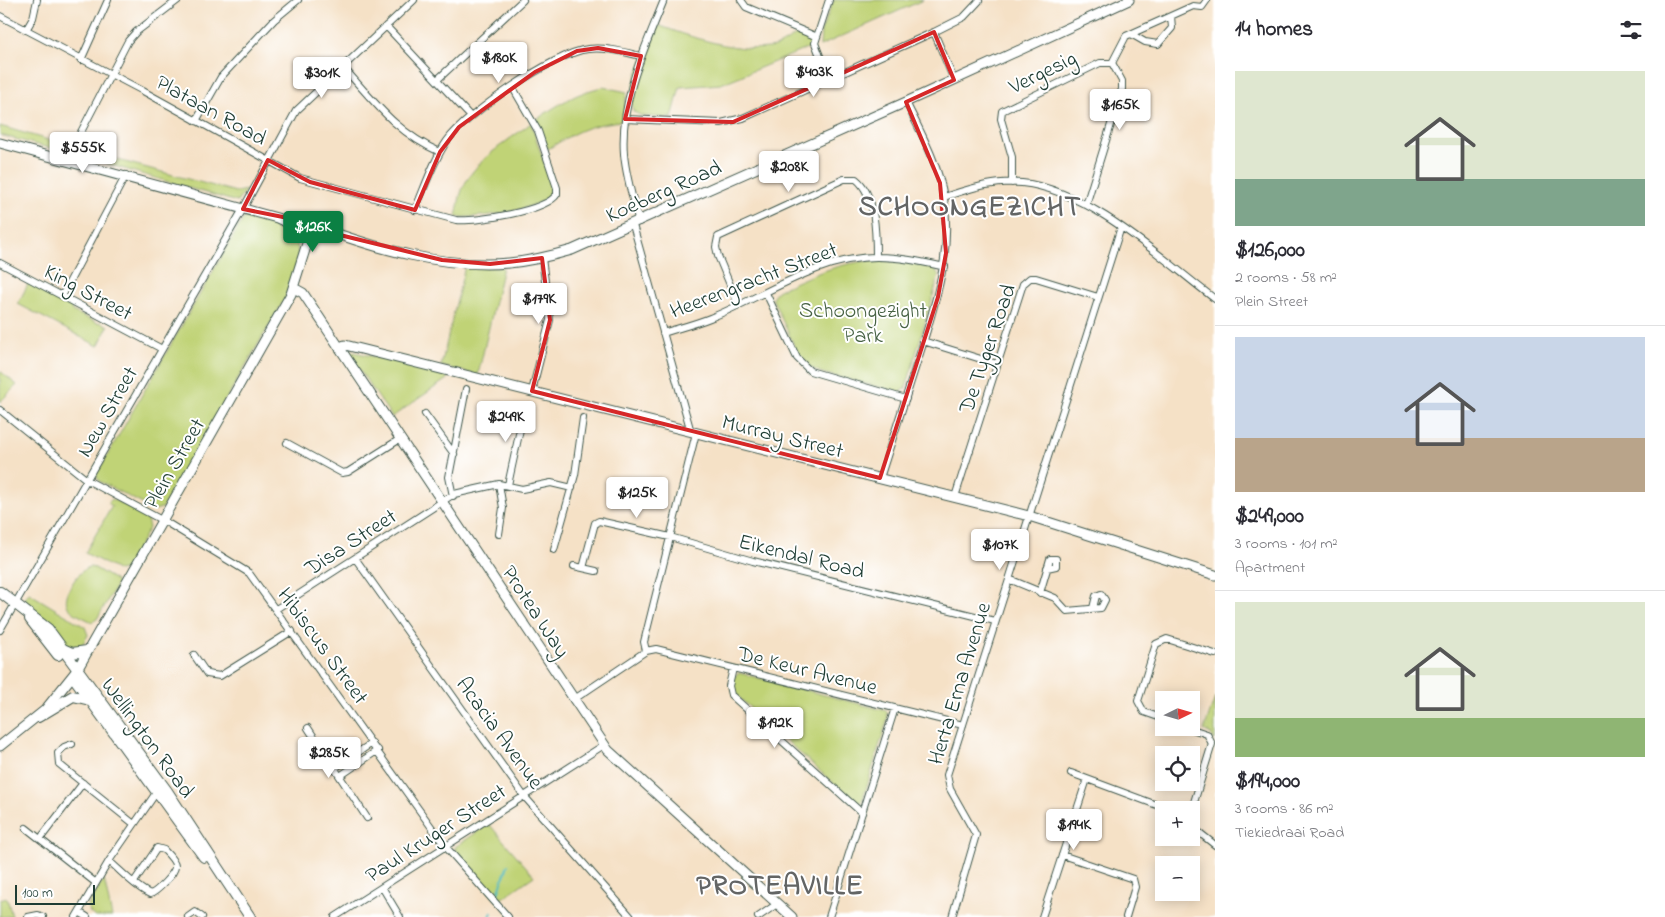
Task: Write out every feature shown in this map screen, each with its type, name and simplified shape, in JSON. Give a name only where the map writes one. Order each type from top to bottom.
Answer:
[{"type":"main road","name":"Wellington Road","points":[[0,592],[44,624],[62,648],[90,700],[160,792]]},
{"type":"main road","name":"Wellington Road","points":[[27,613],[75,673],[250,917]]},
{"type":"main road","points":[[62,648],[72,653],[87,651]]},
{"type":"main road","points":[[38,717],[73,696],[90,700]]},
{"type":"street","points":[[26,30],[33,18],[37,0]]},
{"type":"street","points":[[81,60],[108,0]]},
{"type":"street","points":[[67,160],[110,75],[132,37],[178,0]]},
{"type":"street","points":[[196,121],[220,77],[274,20],[298,0]]},
{"type":"street","name":"New Street","points":[[0,630],[242,209],[268,160],[302,104],[414,0]]},
{"type":"street","points":[[437,80],[523,0]]},
{"type":"street","points":[[573,700],[646,651],[644,642],[694,432],[663,333],[636,223],[624,156],[625,119],[633,78],[664,0]]},
{"type":"street","points":[[740,0],[746,8],[816,36]]},
{"type":"street","points":[[829,0],[816,36],[816,49],[829,80]]},
{"type":"street","points":[[1071,26],[1074,20],[1104,5],[1109,0]]},
{"type":"street","points":[[1086,205],[1122,89],[1122,81],[1112,63],[1122,40],[1131,34],[1193,6],[1202,7],[1207,0]]},
{"type":"street","points":[[625,119],[702,124],[732,122],[934,32],[964,17],[980,1]]},
{"type":"street","name":"Koeberg Road","points":[[0,141],[126,175],[276,218],[307,229],[340,235],[403,252],[462,262],[507,263],[542,258],[572,250],[636,223],[906,102],[1123,1]]},
{"type":"street","name":"Plataan Road","points":[[0,16],[310,182],[449,219],[478,220],[500,217],[554,199],[558,188],[542,140],[513,88]]},
{"type":"street","points":[[1131,34],[1145,42],[1158,44],[1172,28],[1171,16]]},
{"type":"street","points":[[386,26],[471,117]]},
{"type":"street","points":[[934,32],[954,80]]},
{"type":"street","points":[[416,210],[440,152],[454,133],[471,117],[552,61],[577,51],[598,48],[641,56]]},
{"type":"street","name":"Vergesig","points":[[1012,183],[1012,158],[1001,119],[1002,111],[1100,62],[1112,63]]},
{"type":"street","points":[[342,66],[401,130],[415,140],[440,152]]},
{"type":"street","points":[[880,478],[906,399],[944,267],[946,232],[944,197],[926,145],[906,102]]},
{"type":"street","points":[[62,296],[126,175]]},
{"type":"street","points":[[738,304],[718,256],[716,243],[718,237],[844,179],[856,179],[865,192],[874,219],[876,257]]},
{"type":"street","points":[[944,197],[982,186],[1012,183],[1045,187],[1086,205],[1120,227],[1215,299]]},
{"type":"street","name":"Herta Erna Avenue","points":[[952,917],[976,835],[947,782],[948,772],[1120,227]]},
{"type":"street","name":"Plein Street","points":[[0,746],[38,717],[75,673],[294,288],[300,273],[307,229]]},
{"type":"street","name":"Heerengracht Street","points":[[663,333],[710,318],[824,266],[876,257],[906,259],[944,267]]},
{"type":"street","points":[[532,392],[550,320],[542,258]]},
{"type":"street","name":"King Street","points":[[0,263],[162,349]]},
{"type":"street","name":"De Tyger Road","points":[[955,497],[1022,286],[1028,280],[1038,278],[1098,298]]},
{"type":"street","name":"Protea Way","points":[[294,288],[303,293],[604,745],[792,917]]},
{"type":"street","points":[[766,293],[797,358],[810,371],[906,399]]},
{"type":"street","points":[[923,341],[997,364]]},
{"type":"street","name":"Murray Street","points":[[339,347],[345,345],[1029,516],[1215,574]]},
{"type":"street","points":[[453,496],[449,479],[466,390]]},
{"type":"street","points":[[508,485],[525,406]]},
{"type":"street","name":"Hibiscus Street","points":[[0,410],[87,480],[161,520],[245,570],[257,582],[446,846],[508,917]]},
{"type":"street","points":[[425,414],[454,454]]},
{"type":"street","points":[[554,550],[572,488],[583,418]]},
{"type":"street","points":[[287,443],[342,473],[400,438]]},
{"type":"street","points":[[498,534],[503,508],[499,484],[522,489],[551,483],[572,488]]},
{"type":"street","name":"Disa Street","points":[[276,609],[442,502],[453,496],[499,484]]},
{"type":"street","name":"Eikendal Road","points":[[584,568],[595,523],[600,521],[670,537],[737,557],[995,621]]},
{"type":"street","name":"Acacia Avenue","points":[[355,558],[524,796],[631,917]]},
{"type":"street","points":[[574,566],[596,571]]},
{"type":"street","points":[[1037,592],[1047,568]]},
{"type":"street","points":[[1008,582],[1056,598],[1067,611],[1094,608]]},
{"type":"street","points":[[194,656],[207,674],[220,676],[292,631]]},
{"type":"street","points":[[1155,716],[1144,712],[1138,701],[1156,644],[1167,639],[1215,654]]},
{"type":"street","name":"De Keur Avenue","points":[[646,651],[656,649],[963,725]]},
{"type":"street","points":[[733,668],[729,686],[731,695],[862,813]]},
{"type":"street","points":[[829,917],[895,708]]},
{"type":"street","points":[[308,728],[367,818]]},
{"type":"street","points":[[1194,801],[1212,744],[1206,734],[1200,732]]},
{"type":"street","points":[[335,768],[372,743]]},
{"type":"street","points":[[72,744],[61,750],[58,760],[61,765],[134,824]]},
{"type":"street","name":"Paul Kruger Street","points":[[335,917],[604,745]]},
{"type":"street","points":[[340,776],[378,750]]},
{"type":"street","points":[[1071,773],[1155,804]]},
{"type":"street","points":[[1042,917],[1088,779]]},
{"type":"street","points":[[40,839],[83,783]]},
{"type":"street","points":[[88,917],[78,914],[109,860],[134,824],[160,792]]},
{"type":"street","points":[[26,828],[96,883]]},
{"type":"street","points":[[1200,833],[1215,845]]},
{"type":"street","points":[[109,860],[134,882],[148,893],[154,893],[175,870],[175,864],[164,850],[157,848],[134,882]]},
{"type":"street","points":[[1062,855],[1133,879],[1135,886],[1126,917]]},
{"type":"street","points":[[382,888],[400,917]]},
{"type":"street","points":[[758,917],[777,904]]},
{"type":"street","points":[[188,917],[193,912],[202,917]]},
{"type":"street","points":[[28,917],[38,915],[43,917]]},
{"type":"highlighted area","points":[[934,32],[954,80],[906,102],[940,183],[946,253],[938,297],[880,478],[532,391],[550,320],[542,258],[490,264],[442,260],[340,235],[315,226],[313,213],[303,221],[243,209],[268,160],[310,182],[415,210],[440,152],[459,127],[535,72],[577,51],[598,48],[641,56],[625,119],[733,122]]},
{"type":"green space","points":[[834,0],[923,0],[820,46],[821,31]]},
{"type":"green space","points":[[658,25],[700,39],[731,46],[762,49],[775,47],[799,33],[811,39],[813,46],[721,84],[680,87],[672,118],[642,116],[634,112],[632,93],[639,68]]},
{"type":"green space","points":[[603,87],[627,92],[622,121],[583,130],[548,149],[536,120],[568,100],[585,92]]},
{"type":"green space","points":[[531,123],[554,193],[521,209],[493,215],[456,217],[462,190],[474,170],[492,152]]},
{"type":"green space","points":[[0,126],[69,146],[67,149],[60,151],[0,135]]},
{"type":"green space","points":[[85,143],[118,160],[236,192],[246,190],[237,202],[80,156],[76,149],[80,144]]},
{"type":"green space","points":[[247,216],[292,230],[297,237],[298,258],[290,290],[162,508],[154,510],[99,481],[96,475],[243,219]]},
{"type":"green space","name":"Schoongezight Park","points":[[878,260],[934,268],[939,275],[906,388],[899,392],[822,373],[809,367],[798,354],[773,300],[773,296],[777,291],[814,275],[838,266]]},
{"type":"green space","points":[[465,266],[503,267],[478,375],[441,366]]},
{"type":"green space","points":[[29,282],[71,304],[72,311],[108,326],[98,346],[18,304]]},
{"type":"green space","points":[[350,351],[448,374],[447,379],[392,417],[349,355]]},
{"type":"green space","points":[[0,371],[17,385],[0,402]]},
{"type":"green space","points":[[112,499],[146,515],[149,528],[126,569],[119,571],[85,553],[112,506],[108,503]]},
{"type":"green space","points":[[89,567],[95,568],[115,580],[117,584],[97,619],[92,622],[73,612],[66,602],[72,584],[80,573]]},
{"type":"green space","points":[[29,593],[85,627],[88,635],[81,647],[75,649],[67,647],[39,614],[25,603],[26,596]]},
{"type":"green space","points":[[739,673],[887,711],[888,718],[862,802],[855,803],[732,691],[732,682]]},
{"type":"green space","points":[[1215,698],[1214,740],[1211,734],[1204,730]]},
{"type":"green space","points":[[489,824],[534,876],[498,901],[456,854],[455,847]]},
{"type":"green space","points":[[104,879],[112,917],[96,917],[90,913],[88,906]]},
{"type":"green space","points":[[7,898],[12,916],[0,917],[0,900]]},
{"type":"waterway","points":[[496,899],[508,865]]},
{"type":"waterway","points":[[490,917],[492,912]]},
{"type":"district","name":"SCHOONGEZICHT","points":[[970,205]]},
{"type":"district","name":"PROTEAVILLE","points":[[780,884]]}]
